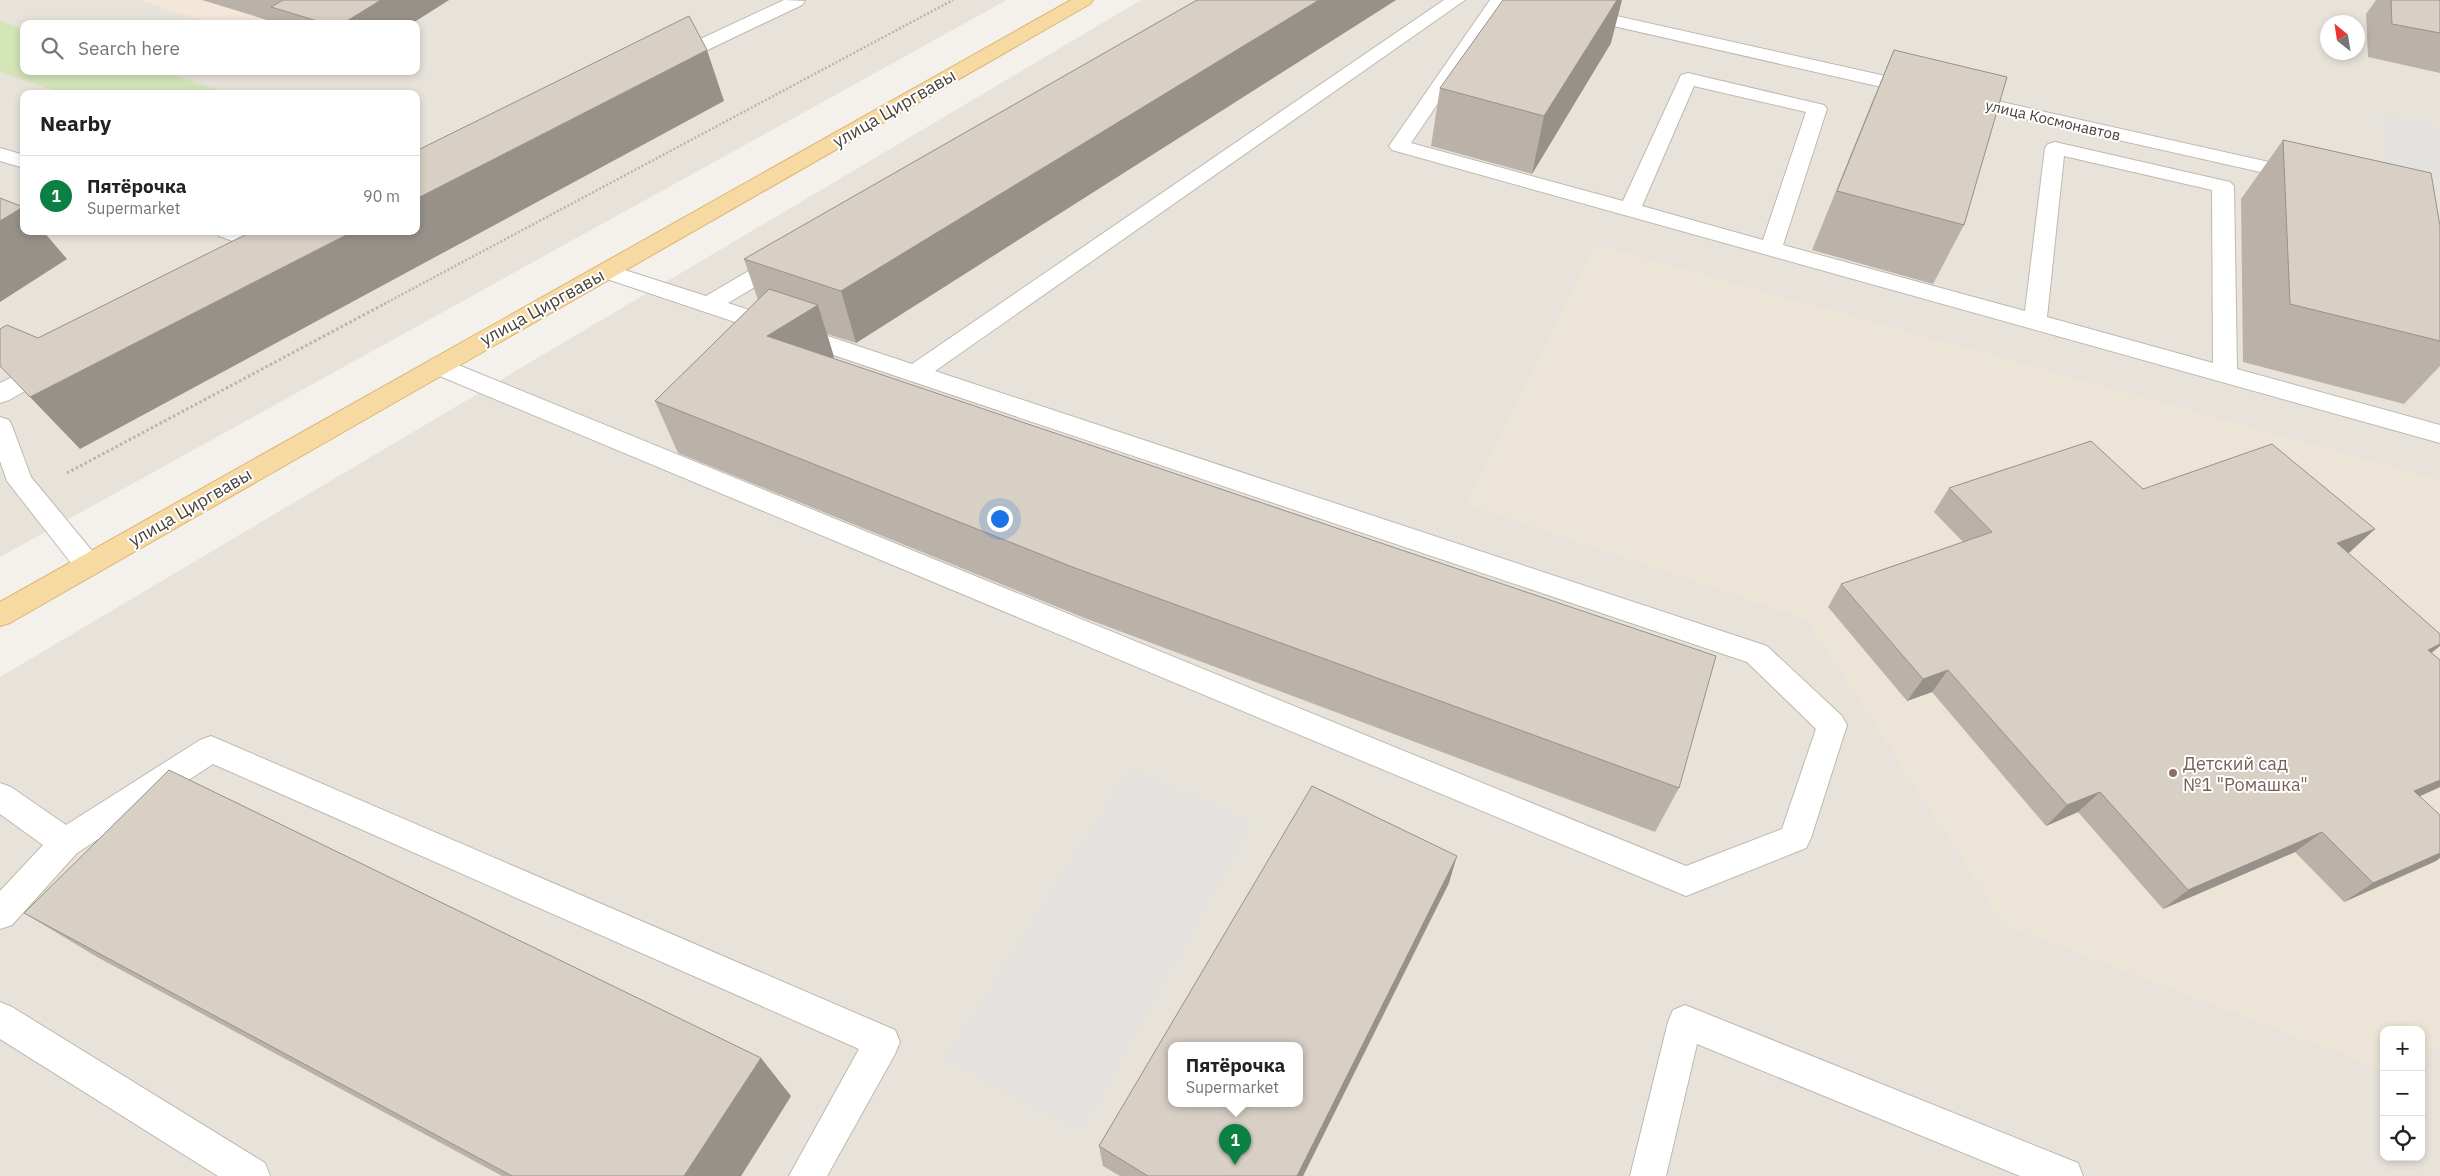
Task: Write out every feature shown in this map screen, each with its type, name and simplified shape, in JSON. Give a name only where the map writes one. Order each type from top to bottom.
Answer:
[{"type":"main road","name":"улица Циргвавы","points":[[0,615],[1084,0]]},
{"type":"street","points":[[914,374],[1456,0]]},
{"type":"street","points":[[1500,0],[1399,146],[2440,434]]},
{"type":"street","name":"улица Космонавтов","points":[[1521,0],[2314,178]]},
{"type":"street","points":[[655,68],[796,1]]},
{"type":"street","points":[[1630,210],[1688,79],[1817,110],[1771,250]]},
{"type":"street","points":[[2035,323],[2055,148],[2222,186]]},
{"type":"street","points":[[0,154],[20,161]]},
{"type":"street","points":[[2218,156],[2222,186],[2225,375]]},
{"type":"street","points":[[245,235],[284,244],[251,261]]},
{"type":"street","points":[[708,305],[801,250]]},
{"type":"street","points":[[438,366],[1686,881],[1795,838],[1832,725],[1757,654],[606,271]]},
{"type":"street","points":[[0,394],[68,357]]},
{"type":"street","points":[[0,426],[20,481],[88,564]]},
{"type":"street","points":[[0,914],[66,843],[211,749],[883,1042],[807,1176]]},
{"type":"street","points":[[0,797],[66,843]]},
{"type":"street","points":[[0,1019],[252,1176]]},
{"type":"street","points":[[1648,1176],[1685,1022],[2065,1176]]},
{"type":"path","points":[[29,493],[953,0]]},
{"type":"shaded area","points":[[0,0],[1007,0],[0,557]]},
{"type":"shaded area","points":[[139,0],[444,0],[415,20],[201,20]]},
{"type":"shaded area","points":[[1141,0],[2440,0],[2440,1176],[0,1176],[0,677]]},
{"type":"shaded area","points":[[2381,114],[2440,127],[2440,179],[2387,167]]},
{"type":"shaded area","name":"Детский сад №1 \"Ромашка\"","points":[[1596,245],[2440,480],[2440,1045],[2425,1057],[2425,1026],[2380,1026],[2380,1068],[2005,925],[1808,620],[1468,504]]},
{"type":"shaded area","points":[[1130,768],[1253,823],[1081,1133],[945,1059]]},
{"type":"green space","points":[[0,21],[20,28],[20,75],[172,75],[218,90],[53,90],[0,72]]},
{"type":"building","points":[[283,0],[381,0],[348,20],[314,20],[271,7]]},
{"type":"building","points":[[1197,0],[1319,0],[841,291],[744,259]]},
{"type":"building","points":[[1503,0],[1617,0],[1544,116],[1440,88]]},
{"type":"building","points":[[2391,0],[2440,0],[2440,33],[2392,24]]},
{"type":"building","points":[[689,16],[707,50],[420,197],[420,149]]},
{"type":"building","points":[[1894,50],[2007,77],[1964,225],[1837,191]]},
{"type":"building","points":[[2283,140],[2431,173],[2440,226],[2440,341],[2290,304]]},
{"type":"building","points":[[0,198],[20,206],[20,209],[0,221]]},
{"type":"building","points":[[245,235],[346,235],[30,397],[0,366],[0,329],[7,325],[38,338]]},
{"type":"building","points":[[769,289],[818,305],[767,336],[1716,656],[1679,788],[1075,568],[655,401]]},
{"type":"building","points":[[2091,441],[2143,489],[2272,444],[2375,529],[2337,543],[2440,634],[2440,644],[2428,650],[2440,660],[2440,780],[2414,791],[2440,815],[2440,853],[2373,883],[2322,832],[2188,890],[2100,792],[2067,805],[1948,670],[1923,679],[1841,584],[1992,532],[1949,488]]},
{"type":"building","points":[[169,770],[761,1058],[684,1176],[512,1176],[24,913]]},
{"type":"building","points":[[1312,786],[1457,856],[1297,1176],[1148,1176],[1099,1146]]},
{"type":"place","name":"Детский сад №1 \"Ромашка\"","points":[[2173,773]]},
{"type":"place","name":"Пятёрочка","points":[[1235,1165]]}]
